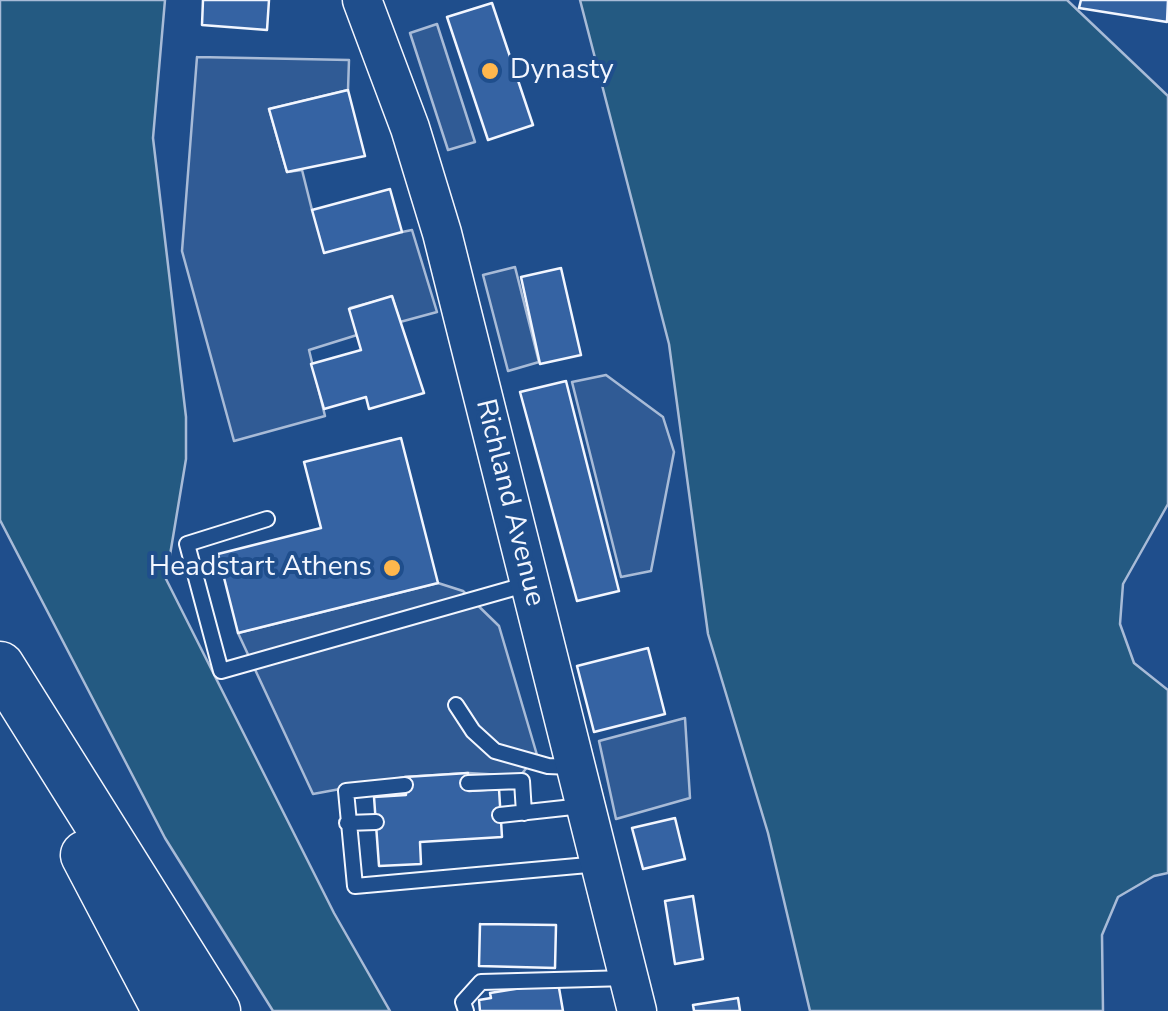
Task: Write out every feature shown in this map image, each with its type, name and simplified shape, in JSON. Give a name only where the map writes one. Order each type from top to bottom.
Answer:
[{"type":"highway","points":[[0,666],[216,1011]]},
{"type":"highway","points":[[0,694],[167,1011]]},
{"type":"main road","name":"Richland Avenue","points":[[362,0],[410,128],[442,233],[633,994]]},
{"type":"lane","points":[[267,519],[187,544],[221,670],[529,584]]},
{"type":"lane","points":[[456,705],[472,731],[495,751],[548,766],[576,767]]},
{"type":"lane","points":[[468,783],[522,781],[524,813]]},
{"type":"lane","points":[[405,785],[346,791],[346,823],[355,886],[600,864]]},
{"type":"lane","points":[[500,815],[587,806]]},
{"type":"lane","points":[[346,823],[376,822]]},
{"type":"lane","points":[[466,1011],[463,1002],[481,982],[633,994]]},
{"type":"shaded area","points":[[0,0],[165,0],[153,138],[186,417],[186,459],[166,579],[334,913],[390,1011],[273,1011],[165,838],[0,520]]},
{"type":"shaded area","points":[[580,0],[1067,0],[1168,96],[1168,504],[1123,584],[1120,624],[1134,663],[1168,690],[1168,873],[1154,876],[1118,897],[1102,935],[1103,1011],[810,1011],[768,833],[708,634],[669,344]]},
{"type":"shaded area","points":[[437,24],[475,142],[448,150],[410,33]]},
{"type":"shaded area","points":[[197,57],[349,60],[348,90],[269,109],[287,172],[302,170],[312,210],[402,232],[412,230],[437,312],[400,322],[392,297],[350,308],[357,335],[309,350],[325,416],[234,441],[182,251]]},
{"type":"shaded area","points":[[515,267],[539,362],[508,371],[483,275]]},
{"type":"shaded area","points":[[606,375],[663,417],[674,452],[651,571],[621,577],[572,382]]},
{"type":"shaded area","points":[[438,583],[463,591],[499,626],[537,755],[520,776],[468,773],[405,777],[313,794],[238,633]]},
{"type":"shaded area","points":[[685,718],[690,798],[616,819],[599,741]]},
{"type":"building","points":[[203,0],[269,0],[267,30],[202,25]]},
{"type":"building","points":[[1081,0],[1168,0],[1167,22],[1079,8]]},
{"type":"building","name":"Dynasty","points":[[492,3],[533,125],[488,140],[447,17]]},
{"type":"building","points":[[348,90],[365,156],[287,172],[269,109]]},
{"type":"building","points":[[390,189],[402,232],[324,253],[312,210]]},
{"type":"building","points":[[561,268],[581,355],[540,364],[521,277]]},
{"type":"building","points":[[392,296],[424,393],[369,409],[366,397],[324,409],[311,364],[361,350],[349,309]]},
{"type":"building","points":[[566,381],[619,591],[577,601],[520,392]]},
{"type":"building","points":[[401,438],[438,583],[238,633],[218,554],[321,528],[304,462]]},
{"type":"building","points":[[648,648],[665,714],[594,732],[577,666]]},
{"type":"building","points":[[468,773],[469,791],[499,789],[502,837],[420,842],[421,864],[379,866],[374,797],[406,795],[405,777]]},
{"type":"building","points":[[675,818],[685,859],[643,869],[632,828]]},
{"type":"building","points":[[693,896],[703,959],[675,964],[665,901]]},
{"type":"building","points":[[480,924],[556,925],[555,968],[479,966]]},
{"type":"building","points":[[558,982],[563,1011],[480,1011],[479,1000],[491,998],[490,993]]},
{"type":"building","points":[[738,998],[740,1011],[694,1011],[693,1005]]},
{"type":"place","name":"Dynasty","points":[[490,71]]},
{"type":"place","name":"Headstart Athens","points":[[392,568]]}]
